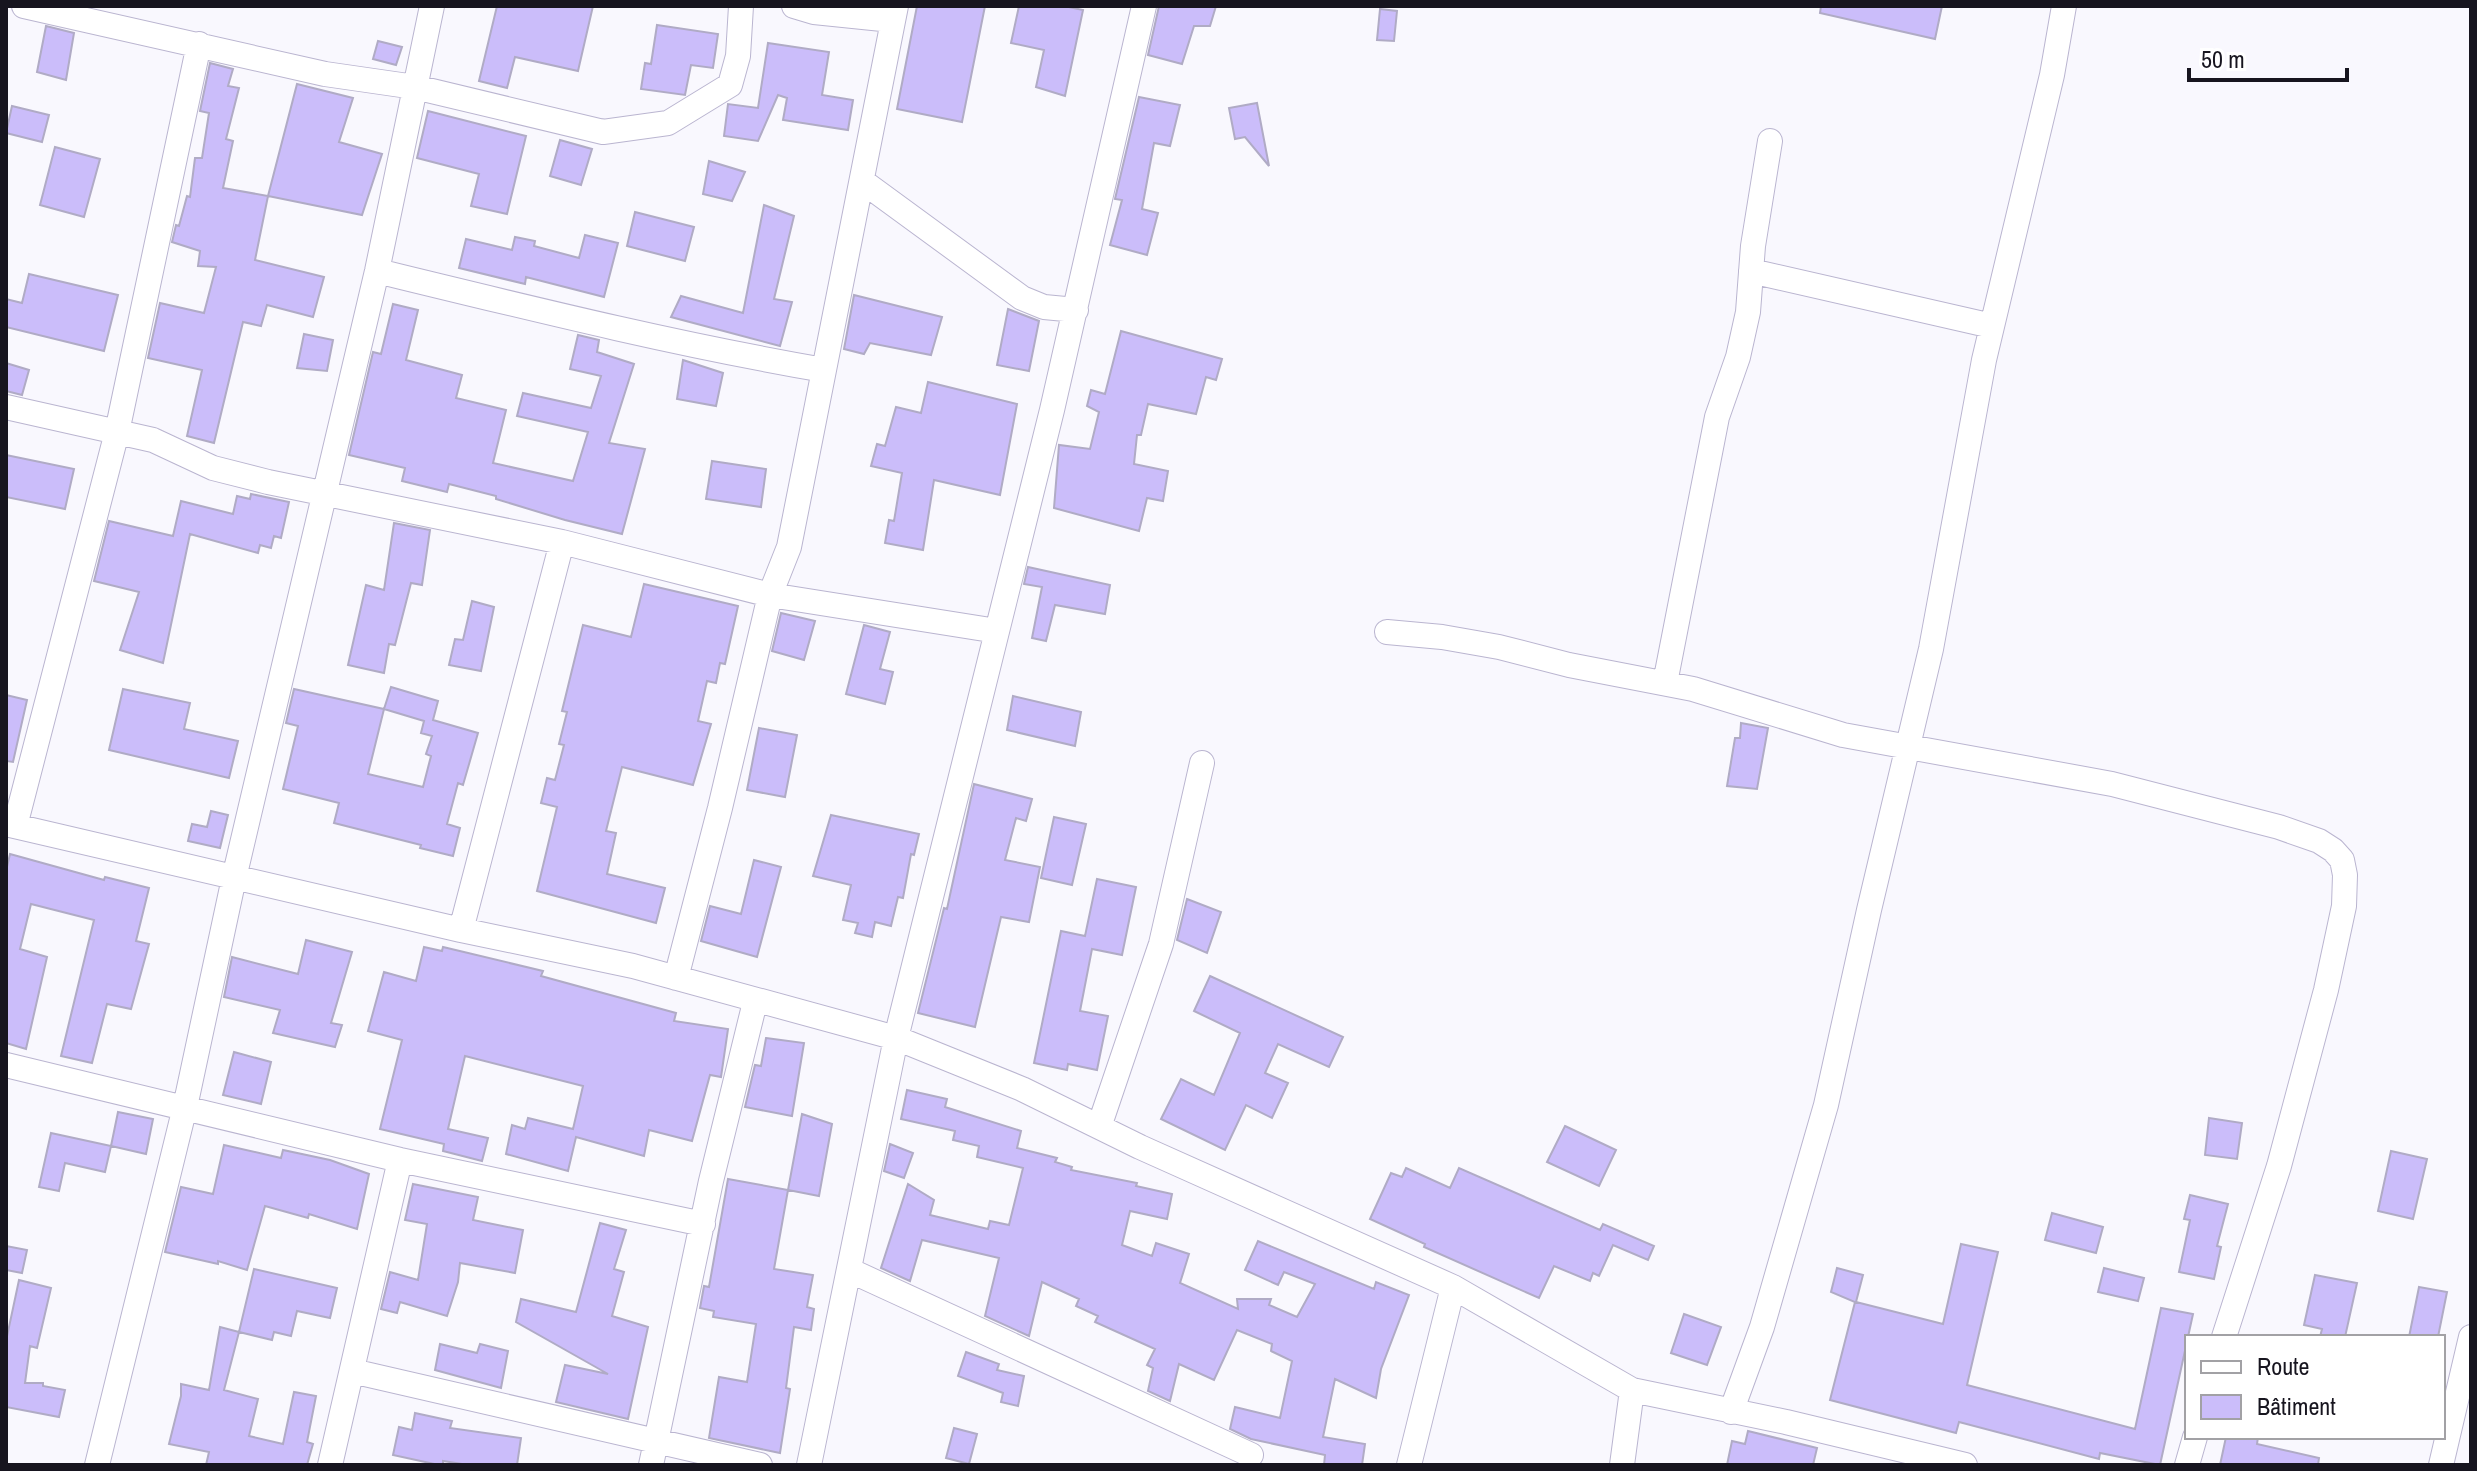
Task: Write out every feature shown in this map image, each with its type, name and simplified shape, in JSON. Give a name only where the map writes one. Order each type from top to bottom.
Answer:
[{"type":"street","points":[[24,6],[325,74],[415,87],[603,132],[668,123],[730,85],[738,56],[741,6]]},
{"type":"street","points":[[97,1465],[185,1107],[234,878],[377,271],[432,6]]},
{"type":"street","points":[[676,978],[770,595],[789,547],[894,13],[814,12],[794,6]]},
{"type":"street","points":[[809,1465],[896,1038],[1076,310],[1144,6]]},
{"type":"street","points":[[1731,1412],[1762,1327],[1826,1105],[1931,649],[1984,360],[2052,75],[2064,6]]},
{"type":"street","points":[[199,44],[117,432],[10,825],[676,978],[896,1038],[1022,1089],[1453,1287],[1632,1390],[1731,1412],[1876,1455],[1965,1465]]},
{"type":"street","points":[[1665,683],[1717,417],[1738,357],[1748,312],[1770,141]]},
{"type":"street","points":[[862,181],[1022,298],[1044,307],[1076,310]]},
{"type":"street","points":[[377,271],[593,324],[750,358],[824,370]]},
{"type":"street","points":[[1751,271],[1992,326]]},
{"type":"street","points":[[6,407],[153,440],[213,468],[268,482],[562,542],[770,595],[997,631]]},
{"type":"street","points":[[461,930],[562,542]]},
{"type":"street","points":[[1387,632],[1499,647],[1569,665],[1693,689],[1843,735],[2112,784],[2264,823],[2319,841],[2333,850],[2342,860],[2345,875],[2344,906],[2326,990],[2279,1166],[2225,1335]]},
{"type":"street","points":[[1099,1127],[1161,944],[1202,763]]},
{"type":"street","points":[[654,1453],[720,1141],[755,1002]]},
{"type":"street","points":[[6,1065],[400,1160],[703,1224]]},
{"type":"street","points":[[330,1465],[400,1160]]},
{"type":"street","points":[[849,1270],[1251,1455]]},
{"type":"street","points":[[1409,1465],[1453,1287]]},
{"type":"street","points":[[2441,1465],[2471,1337]]},
{"type":"street","points":[[352,1371],[654,1453],[760,1465]]},
{"type":"street","points":[[1622,1465],[1632,1390]]},
{"type":"street","points":[[2187,1465],[2194,1439]]},
{"type":"building","points":[[497,6],[593,6],[578,71],[515,57],[507,88],[479,81]]},
{"type":"building","points":[[917,6],[985,6],[962,122],[897,109]]},
{"type":"building","points":[[1019,6],[1064,6],[1083,10],[1065,96],[1036,87],[1044,50],[1011,43]]},
{"type":"building","points":[[1159,6],[1216,6],[1210,26],[1194,26],[1182,64],[1148,55]]},
{"type":"building","points":[[1821,6],[1942,6],[1935,39],[1820,13]]},
{"type":"building","points":[[1380,9],[1397,11],[1394,41],[1377,40]]},
{"type":"building","points":[[657,25],[718,34],[713,68],[691,65],[685,95],[641,89],[645,63],[651,64]]},
{"type":"building","points":[[46,26],[74,33],[66,80],[37,72]]},
{"type":"building","points":[[378,41],[402,47],[396,65],[373,59]]},
{"type":"building","points":[[768,43],[829,52],[822,95],[853,100],[848,130],[783,120],[787,98],[778,95],[758,141],[724,136],[728,104],[758,108]]},
{"type":"building","points":[[210,63],[233,69],[228,86],[239,88],[226,139],[233,141],[223,188],[268,196],[255,260],[324,277],[313,317],[267,305],[261,326],[243,322],[214,443],[187,436],[202,370],[148,358],[160,303],[204,313],[216,267],[198,266],[200,251],[172,242],[187,196],[190,197],[195,158],[202,158],[209,113],[200,111]]},
{"type":"building","points":[[297,84],[353,98],[339,142],[382,154],[362,215],[268,196]]},
{"type":"building","points":[[1139,97],[1180,105],[1170,146],[1154,143],[1142,209],[1158,213],[1147,255],[1110,245],[1122,200],[1115,199]]},
{"type":"building","points":[[1257,103],[1269,166],[1245,137],[1235,139],[1229,108]]},
{"type":"building","points":[[12,106],[49,115],[42,142],[6,133]]},
{"type":"building","points":[[428,111],[526,136],[507,214],[471,206],[479,174],[417,158]]},
{"type":"building","points":[[560,140],[592,149],[581,185],[550,176]]},
{"type":"building","points":[[55,147],[100,159],[84,217],[40,205]]},
{"type":"building","points":[[709,161],[745,172],[732,201],[703,194]]},
{"type":"building","points":[[764,205],[794,216],[774,299],[792,302],[780,346],[671,317],[681,296],[743,313]]},
{"type":"building","points":[[635,212],[694,227],[685,261],[627,246]]},
{"type":"building","points":[[585,235],[618,243],[604,297],[526,277],[525,284],[459,268],[466,239],[512,250],[515,237],[535,241],[534,246],[579,258]]},
{"type":"building","points":[[29,274],[118,295],[104,351],[6,327],[6,299],[22,303]]},
{"type":"building","points":[[854,295],[942,317],[931,355],[870,343],[864,354],[844,349]]},
{"type":"building","points":[[393,304],[418,310],[406,360],[462,375],[456,398],[506,410],[493,463],[573,481],[588,432],[517,416],[523,393],[591,408],[601,376],[570,369],[578,335],[599,340],[597,352],[634,364],[609,443],[645,449],[622,534],[449,484],[447,492],[402,481],[405,468],[349,455],[373,352],[381,354]]},
{"type":"building","points":[[1008,309],[1039,321],[1029,371],[997,365]]},
{"type":"building","points":[[1121,331],[1222,359],[1216,380],[1206,377],[1196,414],[1148,404],[1141,435],[1137,435],[1134,464],[1168,471],[1163,501],[1147,498],[1139,531],[1054,508],[1059,445],[1090,449],[1099,412],[1087,406],[1091,390],[1105,394]]},
{"type":"building","points":[[304,334],[333,340],[327,371],[297,368]]},
{"type":"building","points":[[683,360],[723,373],[716,406],[677,399]]},
{"type":"building","points":[[6,363],[29,370],[22,395],[6,391]]},
{"type":"building","points":[[928,382],[1017,404],[1000,495],[934,480],[923,550],[885,543],[889,520],[894,521],[902,473],[871,466],[877,444],[885,446],[896,407],[921,413]]},
{"type":"building","points":[[6,455],[74,469],[65,509],[6,497]]},
{"type":"building","points":[[712,461],[766,469],[761,507],[706,499]]},
{"type":"building","points":[[251,494],[289,502],[281,538],[274,536],[271,548],[260,545],[258,553],[190,534],[163,663],[120,650],[139,592],[94,581],[109,521],[173,536],[181,501],[233,514],[237,496],[250,499]]},
{"type":"building","points":[[394,523],[430,530],[422,585],[411,583],[395,645],[389,644],[384,673],[348,665],[366,585],[384,590]]},
{"type":"building","points":[[1028,567],[1110,585],[1105,614],[1055,605],[1046,641],[1032,638],[1042,587],[1024,584]]},
{"type":"building","points":[[644,584],[738,606],[725,664],[720,663],[716,683],[707,681],[698,721],[711,724],[693,785],[622,767],[606,831],[616,833],[607,874],[665,888],[656,923],[537,891],[557,807],[541,803],[547,778],[555,780],[564,745],[559,744],[567,712],[562,711],[583,625],[631,637]]},
{"type":"building","points":[[472,601],[494,607],[481,671],[449,665],[455,639],[463,640]]},
{"type":"building","points":[[781,613],[815,621],[804,660],[772,651]]},
{"type":"building","points":[[864,625],[890,632],[880,669],[893,672],[885,704],[846,694]]},
{"type":"building","points":[[391,687],[438,701],[433,720],[478,733],[463,785],[458,783],[447,824],[460,828],[453,856],[334,823],[339,803],[283,789],[298,726],[286,723],[294,689],[384,709]],"holes":[[[384,709],[424,721],[421,733],[432,736],[426,754],[431,756],[423,787],[368,774]]]},
{"type":"building","points":[[123,689],[190,703],[184,729],[238,741],[229,778],[109,750]]},
{"type":"building","points":[[6,695],[27,700],[13,762],[6,761]]},
{"type":"building","points":[[1013,696],[1081,712],[1075,746],[1007,730]]},
{"type":"building","points":[[1741,723],[1768,728],[1757,789],[1727,786],[1735,738],[1740,738]]},
{"type":"building","points":[[759,728],[797,735],[785,797],[747,790]]},
{"type":"building","points":[[974,784],[1032,799],[1026,821],[1016,818],[1005,860],[1040,867],[1029,922],[1001,917],[975,1027],[918,1013],[944,908],[947,909]]},
{"type":"building","points":[[211,811],[228,815],[220,848],[188,841],[192,824],[207,827]]},
{"type":"building","points":[[831,815],[919,834],[914,855],[911,854],[903,898],[898,897],[891,926],[875,922],[872,937],[855,933],[858,923],[843,920],[851,885],[813,876]]},
{"type":"building","points":[[1054,817],[1086,824],[1072,885],[1041,878]]},
{"type":"building","points":[[10,854],[104,880],[105,877],[149,888],[136,941],[149,944],[131,1009],[107,1004],[92,1063],[61,1056],[94,920],[31,904],[20,949],[47,957],[26,1049],[6,1043],[6,871]]},
{"type":"building","points":[[754,860],[781,867],[757,957],[701,941],[710,906],[741,914]]},
{"type":"building","points":[[1097,879],[1136,887],[1122,955],[1092,949],[1080,1011],[1108,1016],[1097,1070],[1068,1064],[1067,1070],[1034,1063],[1061,931],[1085,936]]},
{"type":"building","points":[[1187,899],[1221,912],[1207,953],[1177,940]]},
{"type":"building","points":[[306,940],[352,952],[331,1023],[342,1025],[335,1047],[273,1033],[280,1010],[224,997],[232,957],[298,974]]},
{"type":"building","points":[[424,947],[442,951],[443,947],[543,971],[541,976],[676,1013],[674,1021],[728,1029],[721,1077],[710,1075],[692,1141],[649,1130],[644,1156],[576,1137],[568,1171],[506,1154],[512,1125],[525,1129],[528,1118],[573,1129],[583,1086],[465,1056],[448,1129],[488,1138],[482,1161],[443,1151],[444,1144],[380,1129],[402,1040],[368,1031],[384,972],[416,981]]},
{"type":"building","points":[[1210,976],[1343,1037],[1329,1067],[1278,1044],[1265,1073],[1288,1083],[1272,1118],[1246,1105],[1225,1150],[1161,1119],[1181,1079],[1214,1095],[1240,1033],[1194,1011]]},
{"type":"building","points":[[766,1038],[804,1043],[792,1116],[745,1107],[755,1065],[761,1066]]},
{"type":"building","points":[[234,1052],[271,1062],[261,1104],[223,1095]]},
{"type":"building","points":[[907,1090],[947,1099],[945,1107],[1021,1131],[1017,1148],[1057,1158],[1055,1162],[1072,1167],[1071,1170],[1137,1183],[1136,1186],[1172,1194],[1167,1219],[1130,1211],[1122,1245],[1152,1256],[1156,1243],[1189,1254],[1180,1283],[1238,1309],[1237,1299],[1271,1299],[1269,1305],[1297,1317],[1315,1284],[1284,1272],[1278,1285],[1245,1270],[1258,1241],[1374,1289],[1376,1282],[1409,1295],[1381,1369],[1376,1398],[1335,1379],[1323,1437],[1365,1444],[1362,1465],[1324,1465],[1325,1455],[1251,1439],[1230,1429],[1235,1407],[1280,1418],[1292,1361],[1271,1351],[1272,1344],[1237,1330],[1214,1380],[1179,1364],[1170,1401],[1148,1391],[1153,1368],[1147,1365],[1155,1349],[1095,1322],[1098,1316],[1076,1306],[1079,1299],[1042,1282],[1029,1336],[985,1316],[999,1258],[922,1240],[910,1281],[881,1268],[908,1184],[934,1200],[930,1215],[988,1229],[990,1221],[1009,1225],[1023,1168],[977,1157],[979,1146],[953,1140],[955,1131],[901,1119]]},
{"type":"building","points":[[118,1112],[153,1119],[146,1154],[111,1146]]},
{"type":"building","points":[[802,1114],[832,1124],[819,1196],[788,1190]]},
{"type":"building","points":[[2209,1118],[2242,1123],[2237,1159],[2205,1155]]},
{"type":"building","points":[[1565,1126],[1616,1150],[1599,1186],[1547,1162]]},
{"type":"building","points":[[51,1133],[111,1146],[105,1172],[65,1163],[59,1191],[39,1187]]},
{"type":"building","points":[[890,1144],[913,1153],[904,1178],[884,1171]]},
{"type":"building","points":[[224,1145],[281,1158],[283,1150],[330,1160],[369,1174],[357,1229],[309,1214],[308,1218],[265,1206],[247,1270],[218,1261],[218,1264],[165,1252],[181,1187],[213,1194]]},
{"type":"building","points":[[2391,1151],[2427,1159],[2413,1219],[2378,1211]]},
{"type":"building","points":[[1406,1168],[1450,1188],[1459,1168],[1600,1230],[1603,1224],[1654,1246],[1648,1260],[1613,1245],[1599,1276],[1593,1273],[1590,1281],[1554,1266],[1539,1298],[1424,1247],[1425,1244],[1370,1219],[1391,1173],[1402,1177]]},
{"type":"building","points":[[728,1179],[788,1190],[774,1269],[813,1275],[807,1307],[814,1309],[811,1330],[794,1327],[786,1388],[790,1389],[780,1453],[709,1438],[719,1377],[747,1382],[756,1324],[713,1317],[714,1311],[700,1308],[704,1286],[709,1287]]},
{"type":"building","points":[[413,1184],[478,1197],[473,1220],[523,1230],[515,1273],[460,1263],[458,1282],[447,1316],[400,1302],[397,1313],[381,1309],[390,1272],[418,1280],[427,1224],[405,1220]]},
{"type":"building","points":[[2190,1195],[2228,1204],[2217,1246],[2221,1247],[2214,1279],[2179,1272],[2190,1220],[2184,1219]]},
{"type":"building","points":[[2052,1213],[2103,1227],[2096,1253],[2045,1240]]},
{"type":"building","points":[[600,1223],[626,1230],[614,1269],[624,1272],[612,1316],[648,1327],[628,1419],[556,1402],[565,1365],[608,1374],[516,1322],[521,1299],[576,1312]]},
{"type":"building","points":[[1961,1244],[1998,1252],[1967,1385],[2135,1429],[2161,1308],[2193,1314],[2188,1335],[2185,1335],[2185,1351],[2160,1465],[2100,1453],[2099,1459],[1959,1422],[1956,1433],[1830,1400],[1855,1302],[1831,1292],[1837,1268],[1863,1275],[1856,1302],[1943,1324]]},
{"type":"building","points":[[6,1246],[27,1250],[22,1273],[6,1270]]},
{"type":"building","points":[[2104,1268],[2144,1278],[2138,1301],[2098,1292]]},
{"type":"building","points":[[254,1269],[337,1288],[330,1318],[297,1311],[291,1336],[274,1332],[272,1340],[239,1332]]},
{"type":"building","points":[[2315,1275],[2357,1283],[2345,1335],[2320,1335],[2322,1329],[2304,1325]]},
{"type":"building","points":[[19,1280],[51,1288],[37,1348],[30,1346],[25,1383],[43,1383],[43,1386],[65,1390],[59,1417],[6,1407],[6,1341]]},
{"type":"building","points":[[2419,1287],[2447,1292],[2438,1335],[2409,1335]]},
{"type":"building","points":[[1684,1314],[1721,1327],[1707,1365],[1671,1353]]},
{"type":"building","points":[[220,1327],[239,1332],[224,1390],[258,1399],[249,1436],[283,1444],[294,1392],[316,1396],[307,1442],[313,1444],[307,1465],[206,1465],[209,1452],[169,1444],[181,1384],[209,1390]]},
{"type":"building","points":[[440,1344],[477,1353],[480,1344],[508,1351],[501,1388],[435,1370]]},
{"type":"building","points":[[966,1352],[999,1364],[997,1370],[1024,1376],[1018,1406],[1001,1402],[1003,1393],[958,1376]]},
{"type":"building","points":[[415,1413],[452,1421],[450,1428],[521,1438],[517,1465],[468,1465],[443,1461],[443,1465],[439,1465],[393,1455],[399,1427],[412,1430]]},
{"type":"building","points":[[954,1428],[977,1434],[969,1464],[946,1458]]},
{"type":"building","points":[[1748,1431],[1817,1448],[1813,1465],[1727,1465],[1732,1441],[1745,1444]]},
{"type":"building","points":[[2226,1439],[2258,1439],[2257,1444],[2319,1458],[2318,1465],[2220,1465]]}]
